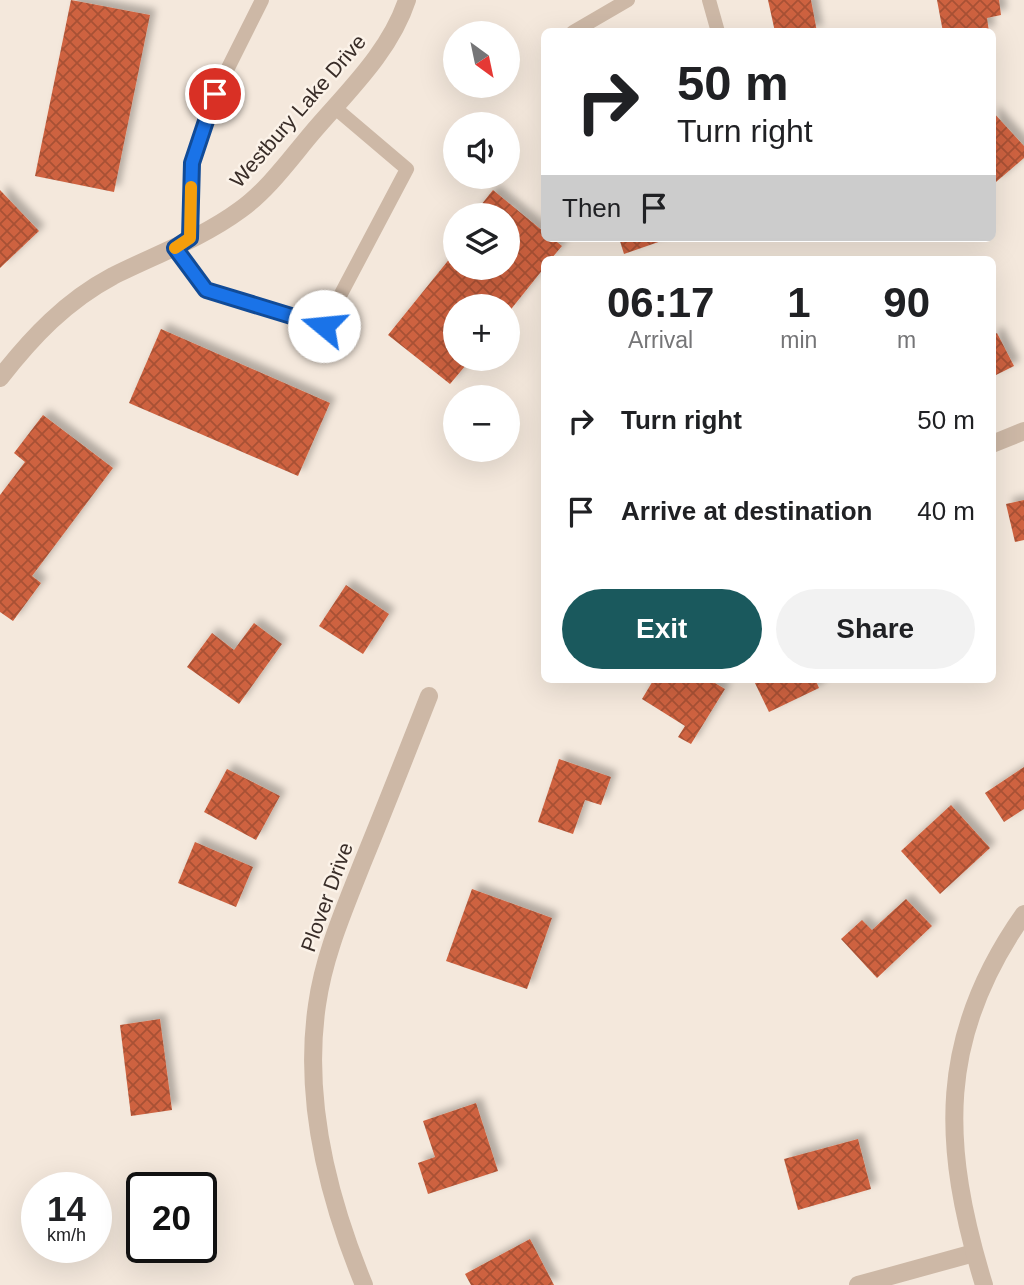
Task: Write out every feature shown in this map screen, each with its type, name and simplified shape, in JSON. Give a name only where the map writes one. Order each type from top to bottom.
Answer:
[{"type":"street","name":"Westbury Lake Drive","points":[[0,378],[33,336],[64,309],[111,277],[182,243],[240,210],[260,192],[383,49],[407,0]]},
{"type":"street","points":[[996,442],[1024,431]]},
{"type":"street","name":"Plover Drive","points":[[364,1285],[347,1243],[328,1180],[318,1121],[314,1060],[317,1006],[328,949],[429,695]]},
{"type":"street","points":[[984,1285],[974,1253],[958,1169],[955,1076],[974,1000],[1002,945],[1024,914]]},
{"type":"street","points":[[858,1285],[974,1253]]},
{"type":"lane","points":[[262,0],[215,94],[192,163],[182,243],[206,290],[324,326],[407,169],[334,107]]},
{"type":"lane","points":[[580,28],[628,0]]},
{"type":"lane","points":[[709,0],[717,28]]},
{"type":"building","points":[[71,0],[150,15],[114,192],[35,176]]},
{"type":"building","points":[[768,0],[811,0],[816,28],[774,28]]},
{"type":"building","points":[[937,0],[999,0],[1001,15],[987,18],[988,28],[942,28]]},
{"type":"building","points":[[996,115],[1024,146],[1024,158],[996,182]]},
{"type":"building","points":[[0,190],[39,231],[0,268]]},
{"type":"building","points":[[493,190],[509,203],[483,203]]},
{"type":"building","points":[[520,212],[541,230],[541,242],[557,242],[562,246],[554,256],[541,256],[541,272],[520,298],[520,294],[443,294],[443,371],[461,371],[450,384],[388,335],[443,267],[443,280],[520,280]]},
{"type":"building","points":[[620,242],[658,242],[624,254]]},
{"type":"building","points":[[161,329],[330,403],[298,476],[129,403]]},
{"type":"building","points":[[996,334],[1014,366],[996,375]]},
{"type":"building","points":[[43,415],[113,468],[32,576],[41,583],[13,621],[0,612],[0,495],[25,462],[14,453]]},
{"type":"building","points":[[1024,500],[1024,540],[1015,542],[1006,504]]},
{"type":"building","points":[[346,585],[389,614],[363,654],[319,626]]},
{"type":"building","points":[[254,623],[282,644],[239,704],[187,667],[212,633],[234,650]]},
{"type":"building","points":[[652,683],[715,683],[725,689],[691,744],[678,737],[685,726],[642,699]]},
{"type":"building","points":[[755,683],[817,683],[819,688],[769,712]]},
{"type":"building","points":[[559,759],[611,777],[601,805],[585,800],[573,834],[538,822]]},
{"type":"building","points":[[1024,767],[1024,809],[1004,822],[985,793]]},
{"type":"building","points":[[227,769],[280,796],[256,840],[204,812]]},
{"type":"building","points":[[951,805],[990,848],[940,894],[901,851]]},
{"type":"building","points":[[195,842],[253,867],[236,907],[178,883]]},
{"type":"building","points":[[472,889],[552,918],[527,989],[446,961]]},
{"type":"building","points":[[906,899],[932,926],[877,978],[841,939],[862,920],[872,930]]},
{"type":"building","points":[[160,1019],[172,1110],[131,1116],[120,1025]]},
{"type":"building","points":[[476,1103],[498,1171],[428,1194],[418,1163],[435,1157],[423,1121]]},
{"type":"building","points":[[858,1139],[871,1189],[798,1210],[784,1159]]},
{"type":"building","points":[[530,1239],[554,1285],[471,1285],[465,1274]]},
{"type":"slow traffic","points":[[175,248],[190,238],[191,187]]},
{"type":"route","points":[[215,94],[192,163],[190,238],[175,248],[206,290],[324,326]]}]
